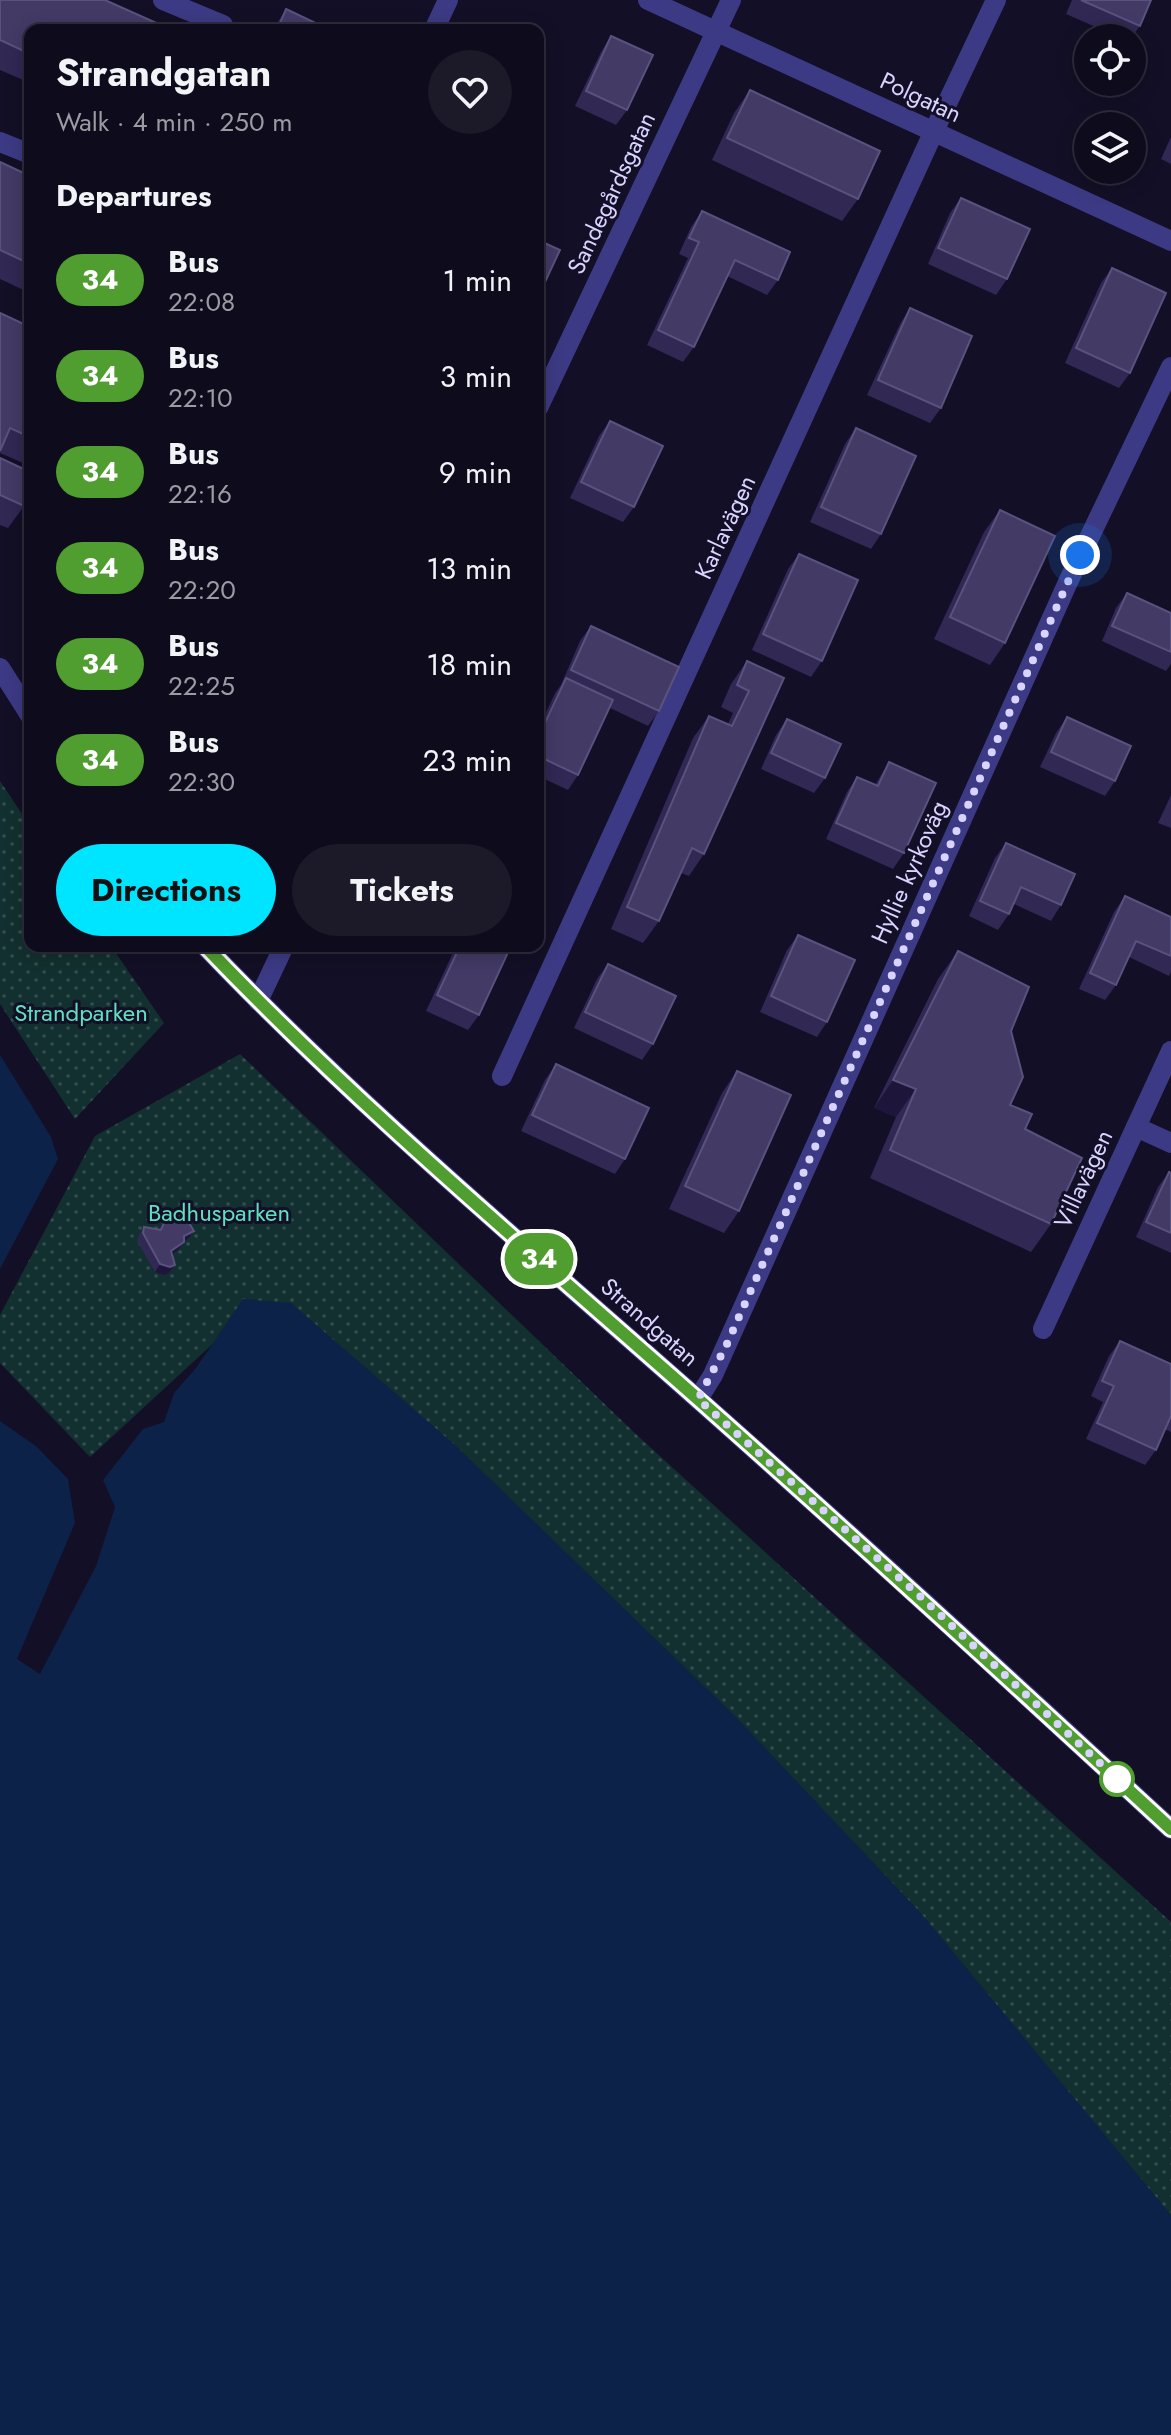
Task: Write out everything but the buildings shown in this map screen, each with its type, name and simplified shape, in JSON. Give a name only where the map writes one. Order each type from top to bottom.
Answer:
[{"type":"street","points":[[163,0],[221,24]]},
{"type":"street","points":[[437,24],[448,0]]},
{"type":"street","name":"Polgatan","points":[[648,0],[1171,241]]},
{"type":"street","name":"Sandegårdsgatan","points":[[544,395],[731,0]]},
{"type":"street","name":"Karlavägen","points":[[502,1076],[996,0]]},
{"type":"street","points":[[0,142],[24,152]]},
{"type":"street","name":"Hyllie kyrkoväg","points":[[698,1399],[720,1360],[1068,582],[1171,367]]},
{"type":"street","points":[[0,668],[24,706]]},
{"type":"street","name":"Strandgatan","points":[[211,952],[258,1001],[457,1186],[922,1598],[1171,1829]]},
{"type":"street","points":[[258,1001],[281,952]]},
{"type":"street","name":"Villavägen","points":[[1043,1329],[1171,1051]]},
{"type":"street","points":[[1136,1127],[1171,1143]]},
{"type":"green space","name":"Strandparken","points":[[0,781],[24,817],[24,952],[115,952],[164,1023],[75,1119],[0,1004]]},
{"type":"green space","name":"Badhusparken","points":[[240,1054],[639,1437],[1171,1922],[1171,2253],[217,1340],[90,1457],[0,1363],[0,1315],[95,1136]]},
{"type":"water","points":[[0,1055],[51,1137],[58,1159],[0,1269]]},
{"type":"water","points":[[243,1299],[291,1303],[455,1445],[734,1715],[920,1912],[1171,2215],[1171,2435],[0,2435],[0,1421],[37,1447],[68,1479],[75,1523],[17,1659],[40,1674],[96,1566],[115,1507],[103,1480],[143,1429],[164,1422],[174,1393],[196,1368]]},
{"type":"bus line","name":"34","points":[[211,952],[258,1001],[457,1186],[922,1598],[1171,1829]]},
{"type":"route","points":[[1080,555],[713,1375],[698,1399],[922,1598],[1117,1779]]}]
